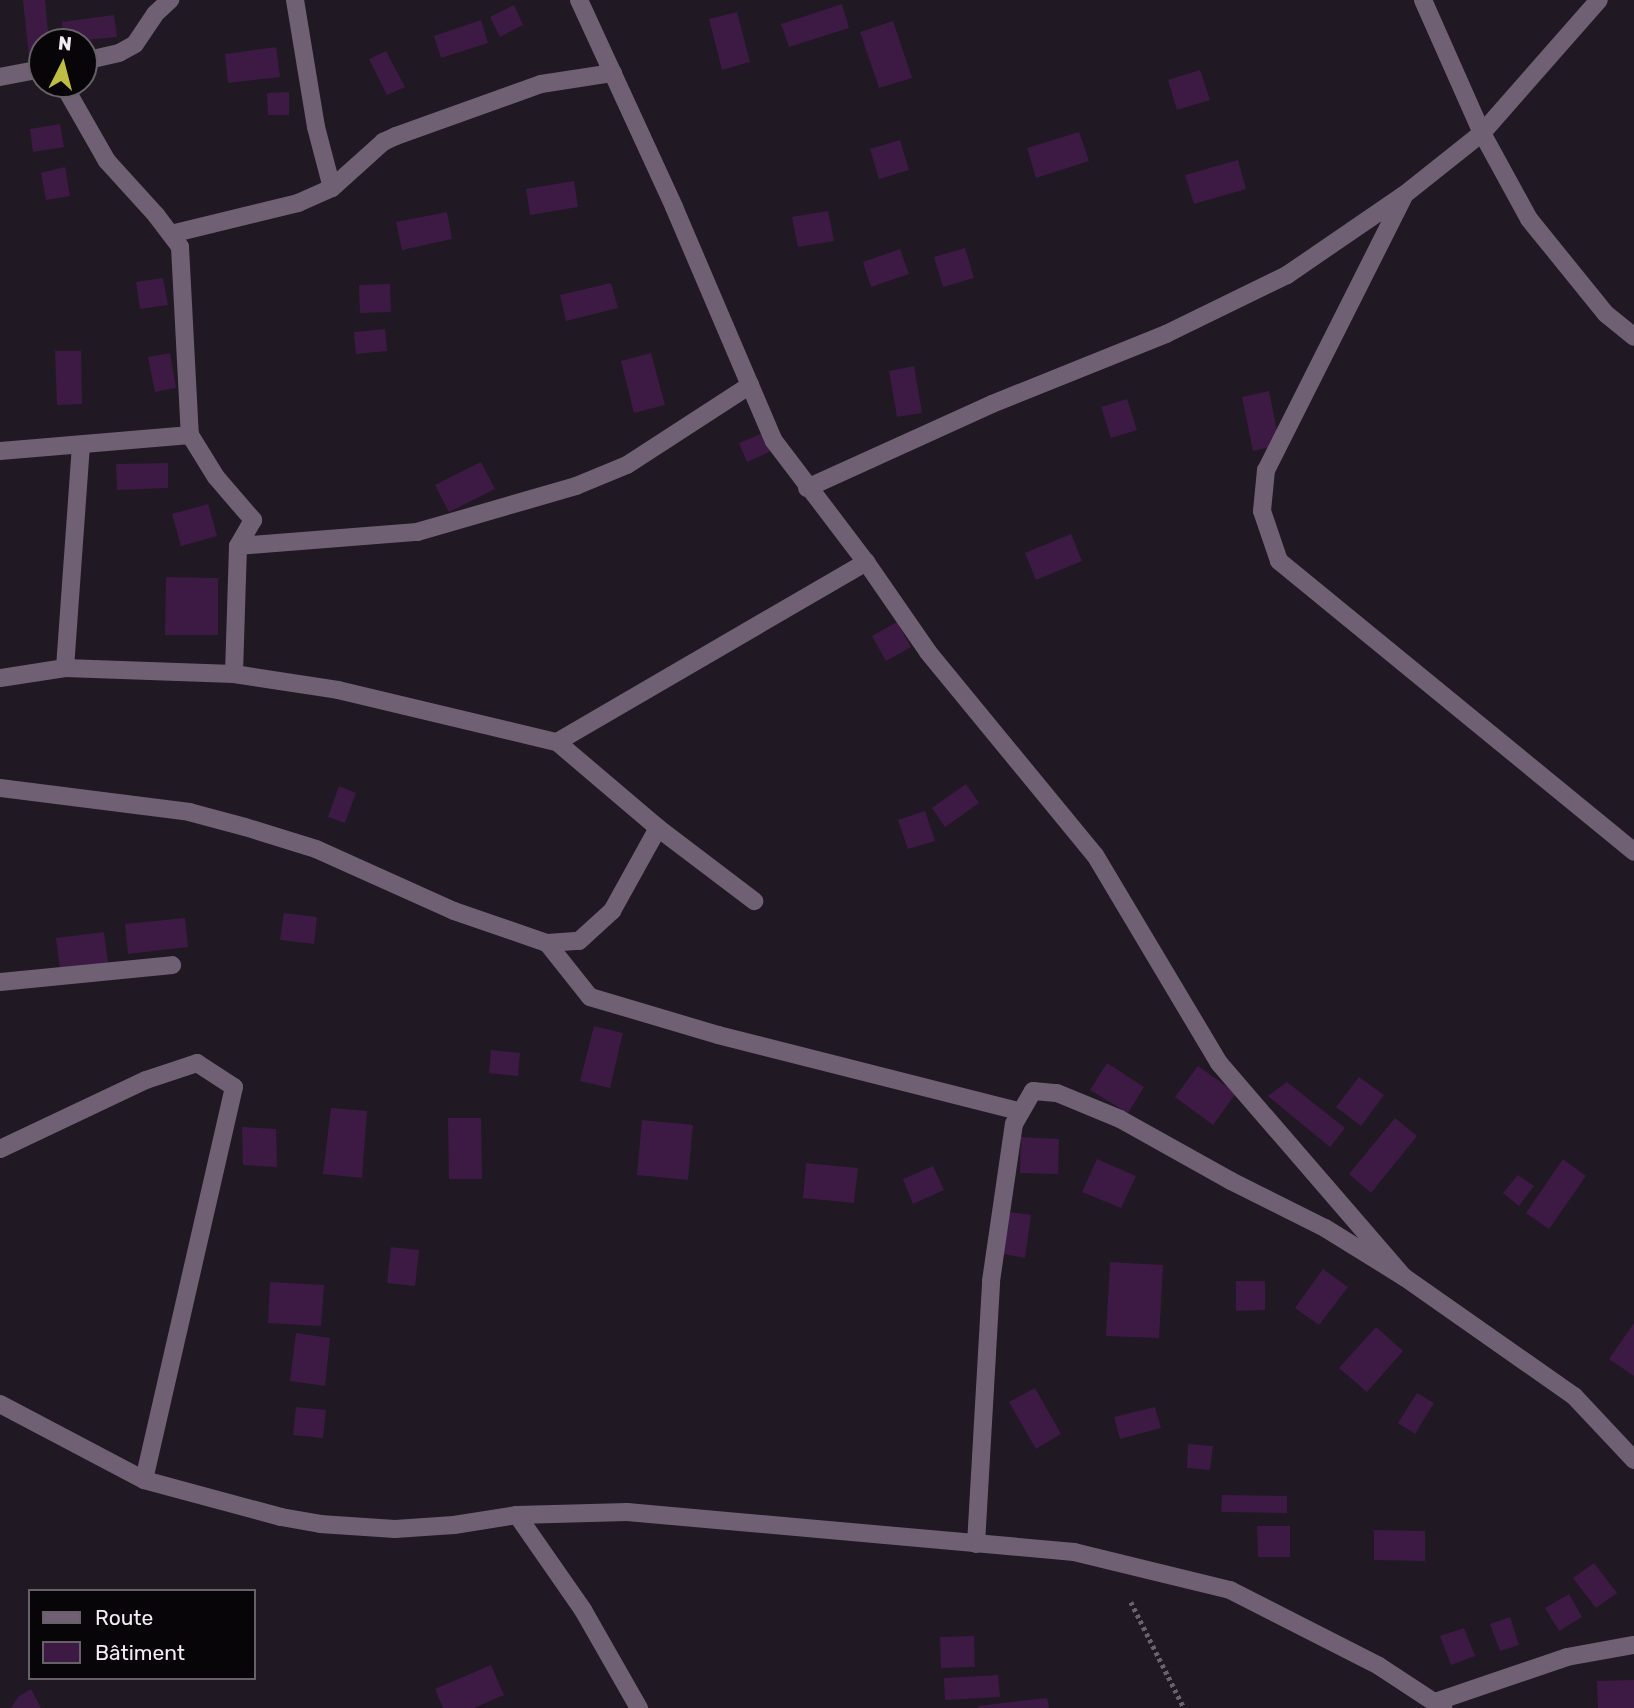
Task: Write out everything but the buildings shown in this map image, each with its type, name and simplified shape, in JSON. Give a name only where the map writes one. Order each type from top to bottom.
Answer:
[{"type":"street","points":[[98,58],[119,53],[135,44],[155,14],[170,0]]},
{"type":"street","points":[[295,0],[316,127],[332,188]]},
{"type":"street","points":[[579,0],[774,441],[807,488],[866,562],[929,652],[1095,855],[1219,1063],[1404,1277]]},
{"type":"street","points":[[1423,0],[1482,133],[1528,219],[1606,314],[1634,337]]},
{"type":"street","points":[[807,488],[992,404],[1190,323],[1287,275],[1404,194],[1482,133],[1599,0]]},
{"type":"street","points":[[0,77],[28,72]]},
{"type":"street","points":[[171,234],[298,203],[332,188],[383,142],[396,136],[541,84],[613,73]]},
{"type":"street","points":[[71,98],[107,161],[171,234],[182,257],[190,435],[216,477],[253,520],[238,546],[234,674]]},
{"type":"street","points":[[1404,194],[1266,470],[1262,511],[1279,561],[1634,852]]},
{"type":"street","points":[[238,546],[417,532],[576,486],[626,465],[750,385]]},
{"type":"street","points":[[0,451],[190,435]]},
{"type":"street","points":[[65,668],[81,445]]},
{"type":"street","points":[[557,742],[866,562]]},
{"type":"street","points":[[0,678],[65,668],[234,674],[338,690],[557,742],[658,828],[754,901]]},
{"type":"street","points":[[0,788],[163,807],[245,827],[316,849],[454,911],[548,943],[579,941],[612,911],[658,828]]},
{"type":"street","points":[[548,943],[590,997],[718,1035],[1019,1111]]},
{"type":"street","points":[[0,982],[172,965]]},
{"type":"street","points":[[0,1149],[146,1080],[197,1063],[234,1087],[144,1480]]},
{"type":"street","points":[[975,1544],[991,1281],[1010,1141],[1019,1111],[1033,1091],[1058,1093],[1084,1102],[1325,1228],[1404,1277],[1574,1396],[1634,1460]]},
{"type":"street","points":[[0,1404],[144,1480],[281,1517],[320,1524],[396,1529],[454,1525],[517,1516],[627,1512],[1074,1552],[1230,1590],[1379,1665],[1439,1705],[1567,1657],[1634,1645]]},
{"type":"street","points":[[517,1516],[583,1610],[639,1708]]},
{"type":"path","points":[[1114,1562],[1151,1647],[1184,1708]]}]
